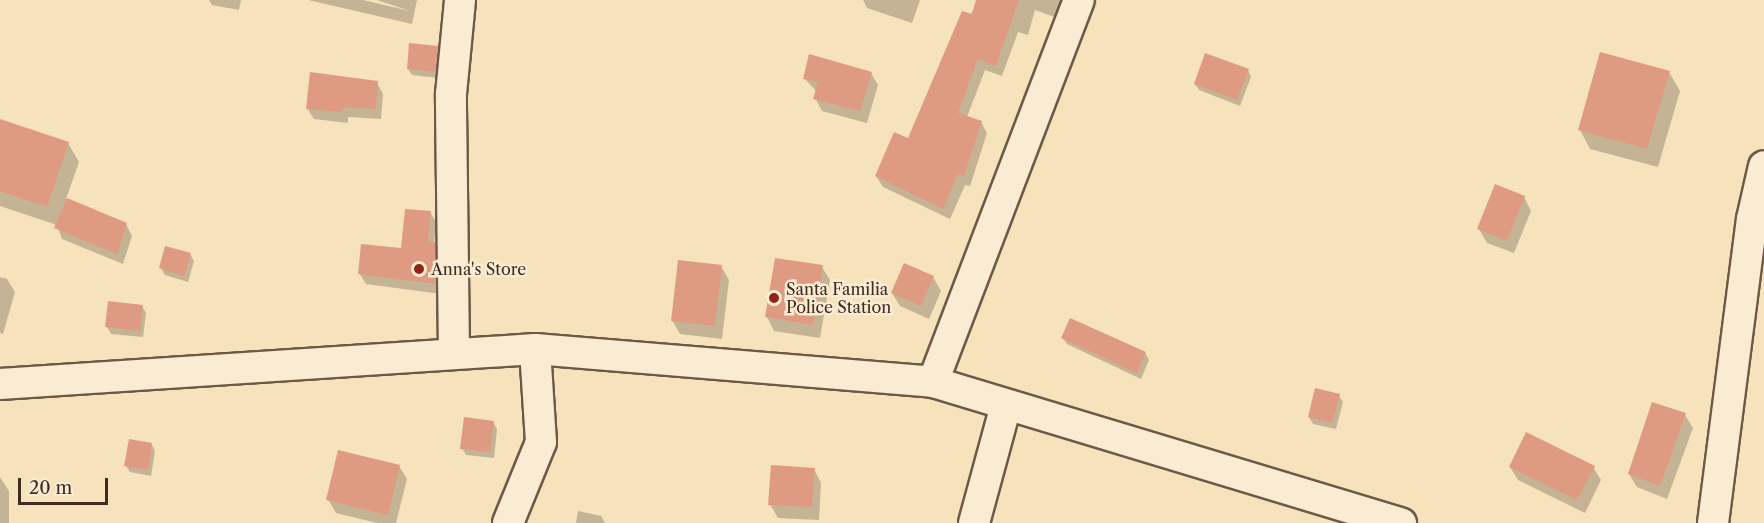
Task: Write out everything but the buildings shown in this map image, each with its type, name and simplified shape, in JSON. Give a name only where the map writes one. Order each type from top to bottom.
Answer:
[{"type":"street","points":[[454,351],[451,94],[460,0]]},
{"type":"street","points":[[933,382],[1078,0]]},
{"type":"street","points":[[1713,523],[1764,166]]},
{"type":"street","points":[[508,523],[541,442],[535,349]]},
{"type":"street","points":[[0,384],[454,351],[535,349],[933,382],[1401,523]]},
{"type":"street","points":[[974,523],[1006,405]]},
{"type":"place","name":"Anna's Store","points":[[419,269]]},
{"type":"place","name":"Santa Familia Police Station","points":[[774,298]]}]
